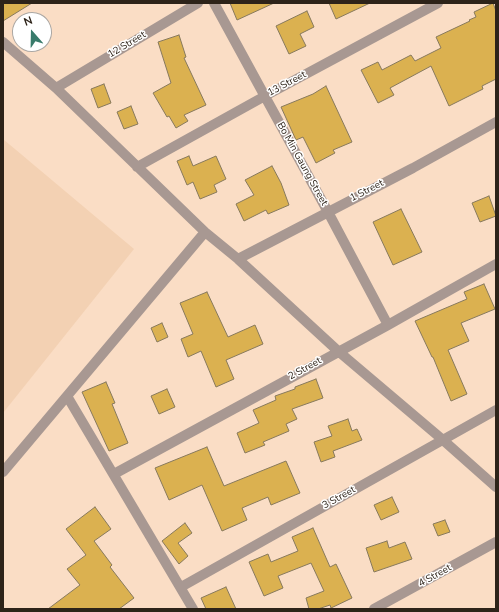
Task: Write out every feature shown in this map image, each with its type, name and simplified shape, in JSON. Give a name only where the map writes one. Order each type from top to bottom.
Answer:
[{"type":"street","name":"12 Street","points":[[56,88],[198,3]]},
{"type":"street","name":"Bo Min Gaung Street","points":[[214,3],[388,325]]},
{"type":"street","name":"13 Street","points":[[138,167],[265,96],[438,3]]},
{"type":"street","points":[[3,42],[56,88],[205,232],[238,259],[338,351],[443,440],[496,488]]},
{"type":"street","name":"1 Street","points":[[238,259],[496,122]]},
{"type":"street","points":[[3,472],[205,232]]},
{"type":"street","name":"2 Street","points":[[114,474],[388,325],[496,264]]},
{"type":"street","points":[[66,396],[114,474],[193,609]]},
{"type":"street","name":"3 Street","points":[[181,587],[496,410]]},
{"type":"street","name":"4 Street","points":[[374,609],[496,542]]},
{"type":"shaded area","points":[[3,139],[134,249],[3,413]]},
{"type":"building","points":[[3,3],[32,3],[18,12],[12,12],[12,15],[3,21]]},
{"type":"building","points":[[230,3],[274,3],[237,20]]},
{"type":"building","points":[[329,3],[370,3],[336,19]]},
{"type":"building","points":[[493,3],[496,11],[496,79],[482,86],[483,89],[449,106],[431,66],[390,88],[394,95],[378,103],[361,70],[378,62],[382,70],[411,55],[415,61],[441,48],[436,37],[470,21],[469,20],[476,17],[474,12]]},
{"type":"building","points":[[307,11],[314,27],[300,34],[306,46],[289,54],[276,26]]},
{"type":"building","points":[[179,35],[186,57],[184,58],[206,105],[184,115],[188,121],[176,128],[169,116],[167,117],[153,93],[171,83],[158,42]]},
{"type":"building","points":[[104,84],[111,103],[98,108],[91,89]]},
{"type":"building","points":[[326,86],[352,142],[333,150],[335,153],[316,163],[303,137],[296,140],[281,107],[313,94]]},
{"type":"building","points":[[131,106],[138,124],[124,129],[117,112]]},
{"type":"building","points":[[189,156],[193,166],[216,156],[226,179],[214,185],[217,192],[200,199],[193,182],[187,185],[177,161]]},
{"type":"building","points":[[272,166],[281,183],[289,205],[268,214],[266,210],[244,221],[236,204],[254,195],[245,180]]},
{"type":"building","points":[[489,196],[496,216],[480,222],[472,203]]},
{"type":"building","points":[[401,209],[422,252],[393,265],[373,222]]},
{"type":"building","points":[[484,284],[495,309],[461,323],[469,341],[448,350],[467,394],[451,401],[433,357],[415,321],[467,299],[464,292]]},
{"type":"building","points":[[207,292],[228,337],[255,325],[263,344],[226,360],[234,379],[216,387],[201,351],[188,357],[181,339],[193,334],[180,303]]},
{"type":"building","points":[[162,323],[168,337],[157,342],[151,328]]},
{"type":"building","points":[[316,379],[323,398],[292,409],[297,419],[286,424],[289,431],[263,442],[265,445],[245,453],[237,433],[259,423],[253,410],[276,400],[275,396]]},
{"type":"building","points":[[106,382],[115,403],[112,404],[128,443],[109,451],[82,392]]},
{"type":"building","points":[[167,389],[175,407],[159,414],[151,396]]},
{"type":"building","points":[[348,419],[352,431],[357,429],[362,440],[333,451],[335,457],[321,462],[314,442],[332,436],[328,426]]},
{"type":"building","points":[[207,447],[224,486],[286,461],[300,493],[271,505],[268,497],[242,508],[247,520],[222,531],[202,485],[169,500],[155,468]]},
{"type":"building","points":[[392,497],[399,512],[381,520],[374,505]]},
{"type":"building","points":[[95,507],[111,529],[94,541],[112,565],[110,567],[134,598],[119,609],[48,609],[80,585],[67,569],[86,555],[66,529]]},
{"type":"building","points":[[445,520],[450,532],[438,536],[433,524]]},
{"type":"building","points":[[185,523],[192,533],[178,543],[188,556],[179,564],[162,541]]},
{"type":"building","points":[[313,528],[330,567],[336,564],[352,598],[331,608],[330,605],[318,609],[309,609],[306,598],[324,591],[311,563],[278,576],[283,588],[264,596],[249,562],[268,554],[271,562],[298,551],[292,537]]},
{"type":"building","points":[[387,541],[389,548],[405,542],[412,559],[374,572],[366,548]]},
{"type":"building","points":[[226,587],[236,609],[206,609],[201,598]]}]
